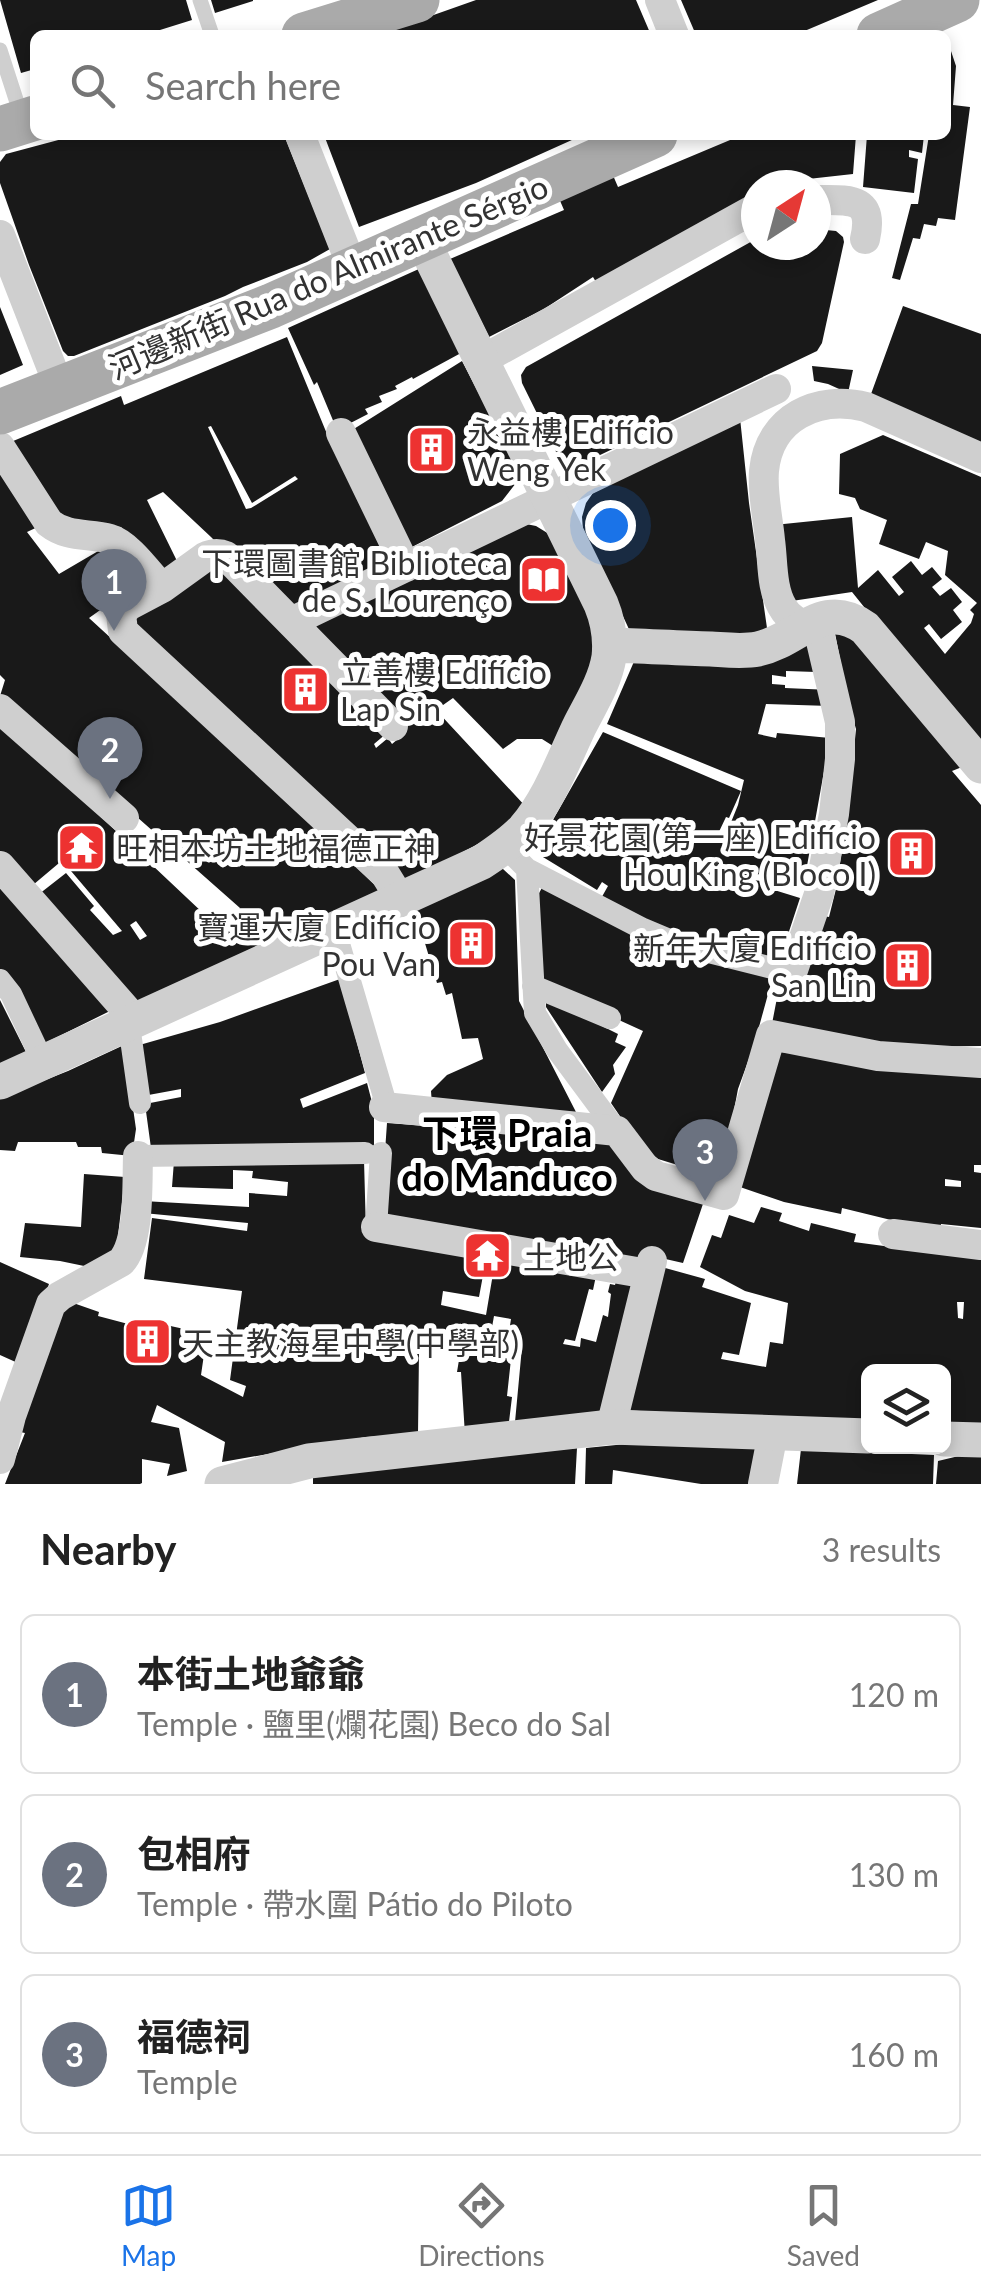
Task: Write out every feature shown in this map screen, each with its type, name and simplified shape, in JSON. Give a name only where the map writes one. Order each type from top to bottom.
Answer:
[{"type":"main road","points":[[315,30],[366,7],[417,0]]},
{"type":"main road","points":[[890,30],[957,0]]},
{"type":"main road","name":"河邊新街 Rua do Almirante Sérgio","points":[[0,412],[270,306],[643,140]]},
{"type":"street","points":[[660,0],[672,30]]},
{"type":"street","points":[[302,140],[353,270]]},
{"type":"street","points":[[831,200],[848,200],[864,209],[868,220],[866,239]]},
{"type":"street","points":[[482,360],[741,216]]},
{"type":"street","points":[[0,235],[60,389]]},
{"type":"street","points":[[422,239],[601,604],[608,626],[610,645],[603,679],[540,808],[524,829],[516,858],[534,1013],[557,1050],[646,1168],[656,1176],[724,1195],[772,1035],[878,1056],[981,1063]]},
{"type":"street","points":[[291,622],[391,578],[776,389]]},
{"type":"street","points":[[811,624],[796,622],[777,593],[764,480],[767,456],[785,424],[817,406],[854,404],[981,458]]},
{"type":"street","points":[[341,433],[391,578]]},
{"type":"street","points":[[0,447],[49,523],[70,534],[112,540],[123,546],[162,588]]},
{"type":"street","points":[[394,726],[221,554],[210,554],[124,610],[120,620],[123,630],[385,874],[396,902]]},
{"type":"street","points":[[610,645],[750,650],[780,642],[811,624],[839,616],[853,620],[865,628],[981,766]]},
{"type":"street","points":[[0,1082],[482,862],[516,858],[680,945],[792,974],[818,894],[834,814],[840,758],[840,722],[811,624]]},
{"type":"street","points":[[0,709],[124,818]]},
{"type":"street","points":[[0,866],[132,1023],[140,1102]]},
{"type":"street","points":[[335,930],[384,1107],[617,1131]]},
{"type":"street","points":[[0,980],[11,994],[44,1064]]},
{"type":"street","points":[[533,986],[610,1018]]},
{"type":"street","points":[[0,1459],[51,1304],[128,1254],[138,1156],[373,1153],[376,1227],[650,1268],[611,1427]]},
{"type":"street","points":[[894,1234],[981,1245]]},
{"type":"street","points":[[222,1484],[293,1474],[310,1461],[611,1427],[861,1436]]},
{"type":"street","points":[[764,1484],[773,1432]]},
{"type":"street","points":[[951,1439],[981,1440]]},
{"type":"lane","points":[[200,0],[210,30]]},
{"type":"lane","points":[[0,50],[19,123]]},
{"type":"building","points":[[0,0],[186,0],[192,20],[160,30],[30,30],[30,70],[21,73]]},
{"type":"building","points":[[211,0],[253,0],[253,1],[215,13]]},
{"type":"building","points":[[476,0],[636,0],[649,30],[391,30]]},
{"type":"building","points":[[681,0],[878,0],[807,30],[694,30]]},
{"type":"building","points":[[951,51],[956,66],[953,105],[970,107],[955,220],[938,218],[936,226],[924,224],[920,239],[913,238],[900,280],[892,278],[911,204],[918,204],[928,140],[951,140]]},
{"type":"building","points":[[58,140],[286,140],[330,249],[225,296],[68,356],[29,265],[0,183],[0,162],[6,154]]},
{"type":"building","points":[[326,140],[572,140],[476,183],[359,227]]},
{"type":"building","points":[[730,140],[856,140],[853,174],[831,176],[831,170],[741,170],[741,206],[596,282],[593,277],[544,309],[489,337],[450,259],[564,210],[558,196],[612,173],[618,187]]},
{"type":"building","points":[[867,140],[923,140],[922,153],[909,150],[909,157],[918,159],[914,193],[863,187]]},
{"type":"building","points":[[831,230],[843,237],[822,343],[817,351],[575,467],[562,464],[522,383],[526,367],[741,247],[741,260],[831,260]]},
{"type":"building","points":[[421,268],[461,353],[395,386],[397,389],[379,396],[382,402],[365,409],[368,414],[337,430],[288,328]]},
{"type":"building","points":[[903,306],[981,334],[981,454],[867,405]]},
{"type":"building","points":[[0,307],[23,365],[0,375]]},
{"type":"building","points":[[287,337],[327,434],[388,561],[286,613],[163,492],[147,500],[177,561],[159,573],[121,527],[56,522],[6,444],[121,396],[124,405]],"holes":[[[211,426],[252,503],[295,476],[298,479],[246,509],[208,427]]]},
{"type":"building","name":"永益樓 Edifício Weng Yek","points":[[462,361],[516,465],[516,483],[502,501],[408,549],[349,432]]},
{"type":"building","points":[[812,366],[853,370],[848,393],[814,381]]},
{"type":"building","points":[[740,418],[768,635],[634,640],[583,530],[586,503],[593,493]]},
{"type":"building","points":[[883,435],[981,477],[981,746],[852,592],[785,602],[774,525],[852,517],[858,588],[878,570],[899,596],[904,592],[892,577],[911,561],[922,575],[932,567],[942,579],[932,587],[940,596],[951,588],[962,602],[953,610],[962,622],[941,639],[929,624],[924,628],[945,654],[971,623],[974,614],[970,610],[977,603],[945,575],[948,551],[926,542],[919,559],[879,544],[887,520],[860,509],[855,498],[839,494],[840,454]]},
{"type":"building","points":[[0,452],[44,524],[27,532],[59,574],[100,550],[131,588],[89,618],[385,895],[126,1007],[34,898],[66,873],[94,906],[90,910],[113,935],[122,931],[71,871],[96,853],[84,842],[27,890],[0,856],[0,727],[221,930],[240,908],[0,696],[5,680],[0,675]],"holes":[[[136,921],[147,936],[140,940],[130,925]]]},
{"type":"building","points":[[521,523],[549,534],[595,627],[600,651],[561,751],[542,739],[517,739],[503,749],[453,698],[436,710],[527,808],[517,823],[407,882],[123,622],[214,559],[387,733],[374,744],[376,748],[388,738],[392,744],[404,734],[305,626]]},
{"type":"building","points":[[849,622],[962,767],[952,771],[981,805],[981,1046],[894,1047],[771,1029],[781,977],[824,916],[829,917],[836,889],[856,729],[834,628]]},
{"type":"building","points":[[810,636],[816,672],[786,671],[786,677],[772,675],[772,684],[831,690],[830,706],[766,704],[758,734],[830,738],[803,888],[776,880],[777,875],[753,874],[752,880],[762,881],[761,886],[800,898],[777,968],[690,940],[599,902],[608,886],[602,882],[597,890],[538,854],[537,848],[603,732],[741,791],[716,838],[723,842],[738,805],[744,780],[607,724],[639,650]]},
{"type":"building","points":[[494,869],[503,869],[515,880],[519,1001],[576,1112],[432,1105],[431,1091],[447,1075],[483,1059],[478,1038],[462,1039],[452,993],[446,995],[442,982],[437,983],[414,907]]},
{"type":"building","points":[[0,880],[110,1011],[37,1047],[0,969]]},
{"type":"building","points":[[544,884],[773,976],[738,1089],[717,1177],[658,1159],[637,1141],[611,1103],[643,1031],[540,984],[532,906]]},
{"type":"building","points":[[340,979],[365,1073],[300,1099],[303,1108],[367,1083],[374,1110],[374,1146],[151,1148],[145,1104],[181,1097],[181,1089],[143,1096],[136,1046],[220,1022]]},
{"type":"building","points":[[546,998],[618,1034],[615,1042],[626,1047],[602,1092],[546,1007]]},
{"type":"building","points":[[0,1000],[27,1054],[0,1066]]},
{"type":"building","points":[[124,1045],[136,1129],[132,1156],[102,1153],[101,1147],[78,1147],[76,1142],[18,1142],[15,1151],[0,1150],[0,1098]]},
{"type":"building","points":[[780,1052],[981,1070],[981,1165],[974,1165],[974,1172],[981,1173],[981,1228],[941,1224],[940,1236],[842,1208],[841,1214],[784,1202],[740,1187]],"holes":[[[945,1179],[961,1181],[961,1187],[945,1186]]]},
{"type":"building","points":[[387,1123],[507,1132],[593,1132],[706,1195],[683,1263],[648,1255],[581,1255],[380,1222]]},
{"type":"building","points":[[364,1160],[366,1233],[487,1254],[479,1297],[443,1291],[441,1305],[486,1315],[496,1256],[597,1271],[575,1341],[565,1339],[563,1344],[580,1347],[581,1338],[596,1342],[603,1315],[608,1317],[610,1284],[615,1285],[618,1274],[640,1282],[609,1411],[515,1422],[522,1347],[507,1345],[511,1319],[494,1316],[489,1344],[456,1337],[454,1346],[434,1341],[432,1351],[419,1351],[418,1434],[366,1437],[222,1462],[225,1442],[157,1405],[151,1422],[179,1428],[187,1471],[167,1476],[170,1464],[142,1459],[140,1484],[5,1484],[25,1433],[20,1432],[59,1298],[99,1312],[98,1316],[132,1325],[134,1318],[207,1334],[201,1375],[243,1397],[246,1386],[230,1380],[242,1291],[144,1279],[152,1218],[247,1231],[248,1223],[143,1213],[143,1201],[249,1207],[249,1193],[287,1196],[288,1182],[252,1178],[253,1171],[233,1170],[233,1189],[172,1187],[174,1161]]},
{"type":"building","points":[[84,1174],[125,1177],[116,1252],[89,1267],[20,1257],[25,1223],[81,1227]]},
{"type":"building","points":[[761,1207],[782,1213],[779,1221],[809,1231],[811,1223],[856,1234],[854,1242],[981,1259],[981,1426],[951,1425],[951,1364],[861,1364],[861,1423],[621,1410],[658,1266],[705,1279],[702,1287],[751,1303],[739,1355],[723,1352],[721,1359],[766,1367],[770,1342],[783,1344],[788,1303],[745,1291],[700,1267],[712,1235],[721,1238],[729,1215],[754,1223]],"holes":[[[957,1302],[964,1302],[963,1319],[958,1318]]]},
{"type":"building","points":[[0,1262],[49,1284],[20,1364],[0,1355]]},
{"type":"building","points":[[462,1351],[511,1359],[508,1430],[465,1435],[461,1372],[457,1372]]},
{"type":"building","points":[[646,1442],[760,1448],[755,1484],[701,1484],[613,1470],[612,1484],[585,1484],[586,1448]]},
{"type":"building","points":[[577,1448],[575,1484],[313,1484],[313,1471]]},
{"type":"building","points":[[801,1449],[934,1455],[933,1484],[797,1484]]},
{"type":"building","points":[[963,1455],[981,1456],[981,1484],[936,1484],[938,1461]]},
{"type":"place","name":"永益樓 Edifício Weng Yek","points":[[432,449]]},
{"type":"place","name":"下環圖書館 Biblioteca de S. Lourenço","points":[[543,580]]},
{"type":"place","name":"本街土地爺爺","points":[[114,631]]},
{"type":"place","name":"立善樓 Edifício Lap Sin","points":[[305,689]]},
{"type":"place","name":"包相府","points":[[110,799]]},
{"type":"place","name":"旺相本坊土地福德正神","points":[[81,847]]},
{"type":"place","name":"好景花園(第一座) Edifício Hou King (Bloco I)","points":[[911,854]]},
{"type":"place","name":"寶運大廈 Edifício Pou Van","points":[[471,944]]},
{"type":"place","name":"新年大廈 Edifício San Lin","points":[[907,965]]},
{"type":"place","name":"福德祠","points":[[705,1201]]},
{"type":"place","name":"土地公","points":[[488,1256]]},
{"type":"place","name":"天主教海星中學(中學部)","points":[[147,1342]]},
{"type":"district","name":"下環 Praia do Manduco","points":[[507,1154]]}]
